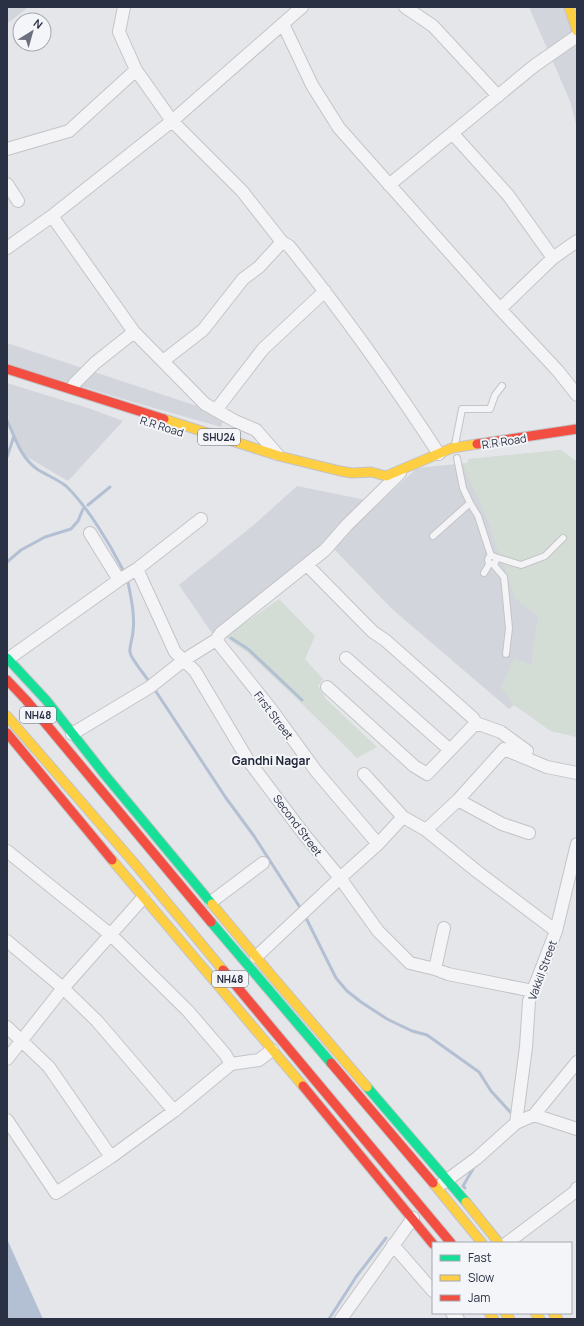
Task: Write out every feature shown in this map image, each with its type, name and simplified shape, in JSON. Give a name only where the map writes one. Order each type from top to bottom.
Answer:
[{"type":"main road","points":[[569,7],[577,31]]},
{"type":"main road","name":"R.R Road","points":[[7,369],[279,456],[340,471],[352,473],[372,472],[386,476]]},
{"type":"main road","name":"R.R Road","points":[[12,380],[289,466],[337,479],[369,482],[454,448],[577,429]]},
{"type":"main road","points":[[454,448],[461,458]]},
{"type":"main road","name":"R.R Road","points":[[436,456],[461,458]]},
{"type":"main road","points":[[8,658],[256,957],[447,1179],[498,1242]]},
{"type":"main road","name":"NH48","points":[[7,680],[26,700],[481,1242]]},
{"type":"main road","name":"NH48","points":[[7,716],[135,864],[450,1242]]},
{"type":"main road","points":[[7,733],[143,898],[413,1218],[432,1243]]},
{"type":"main road","points":[[135,864],[135,888]]},
{"type":"street","points":[[124,7],[119,32],[136,70],[172,121],[242,192],[282,242],[289,246],[325,291],[401,395],[436,456]]},
{"type":"street","points":[[7,248],[52,216],[172,121],[302,7]]},
{"type":"street","points":[[405,7],[433,26],[498,96]]},
{"type":"street","points":[[283,24],[312,85],[339,128],[500,309],[558,371],[577,395]]},
{"type":"street","points":[[389,185],[534,66],[577,36]]},
{"type":"street","points":[[7,149],[68,132],[136,70]]},
{"type":"street","points":[[452,134],[508,195],[553,258]]},
{"type":"street","points":[[7,184],[18,201]]},
{"type":"street","points":[[52,216],[134,332],[205,404],[256,430],[279,456]]},
{"type":"street","points":[[500,309],[553,258],[577,241]]},
{"type":"street","points":[[163,361],[203,330],[243,279],[259,267],[282,242]]},
{"type":"street","points":[[216,410],[263,348],[325,291]]},
{"type":"street","points":[[74,384],[96,363],[134,332]]},
{"type":"street","points":[[72,734],[154,684],[184,660],[216,640],[221,633],[325,550],[347,525],[407,467]]},
{"type":"street","points":[[8,658],[137,569],[201,519]]},
{"type":"street","points":[[90,533],[119,580]]},
{"type":"street","points":[[307,565],[373,632],[385,640],[473,718],[476,723],[501,732],[527,750]]},
{"type":"street","name":"Second Street","points":[[137,569],[175,652],[195,670],[248,760],[302,833],[340,878],[378,931],[410,963],[448,974],[533,992]]},
{"type":"street","name":"First Street","points":[[216,640],[271,709],[316,772],[378,844]]},
{"type":"street","points":[[346,658],[450,750]]},
{"type":"street","points":[[327,687],[414,766],[427,774],[476,723]]},
{"type":"street","points":[[426,830],[458,800],[504,749],[547,767],[577,773]]},
{"type":"street","points":[[364,774],[403,817],[426,830],[479,873],[556,931]]},
{"type":"street","points":[[458,800],[502,824],[529,833]]},
{"type":"street","points":[[256,957],[378,844],[403,817]]},
{"type":"street","name":"Vakkil Street","points":[[516,1123],[526,1047],[529,1001],[556,931],[577,844]]},
{"type":"street","points":[[7,851],[111,935],[188,1011],[225,1054],[230,1064]]},
{"type":"street","points":[[211,902],[263,863]]},
{"type":"street","points":[[7,1059],[63,988],[143,898]]},
{"type":"street","points":[[435,969],[444,928]]},
{"type":"street","points":[[7,942],[63,988],[97,1021],[174,1111]]},
{"type":"street","points":[[7,1027],[49,1067],[111,1157]]},
{"type":"street","points":[[7,1120],[56,1193],[111,1157],[174,1111],[230,1064],[259,1060],[272,1050]]},
{"type":"street","points":[[437,1188],[477,1158],[516,1123],[534,1115],[577,1062]]},
{"type":"street","points":[[534,1115],[577,1129]]},
{"type":"street","points":[[508,1242],[576,1191],[577,1188]]},
{"type":"street","points":[[341,1319],[413,1218]]},
{"type":"street","points":[[393,1245],[432,1290]]},
{"type":"lane","points":[[454,448],[462,409],[490,408],[495,395],[502,386]]},
{"type":"lane","points":[[461,458],[463,488],[478,516],[492,560],[504,577],[509,628],[506,654]]},
{"type":"lane","points":[[433,536],[470,503]]},
{"type":"lane","points":[[492,560],[521,565],[545,556],[562,538]]},
{"type":"lane","points":[[484,573],[492,560]]},
{"type":"shaded area","points":[[7,7],[28,7],[22,12],[12,12],[12,20],[7,24]]},
{"type":"shaded area","points":[[529,7],[564,7],[577,44],[577,128],[570,101]]},
{"type":"shaded area","points":[[7,343],[197,406],[225,417],[221,427],[7,364]]},
{"type":"shaded area","points":[[7,383],[91,409],[123,421],[68,481],[22,454],[9,420],[7,410]]},
{"type":"shaded area","points":[[561,450],[577,462],[577,737],[551,731],[514,705],[509,709],[392,609],[332,547],[417,468],[467,463],[469,459]]},
{"type":"shaded area","points":[[561,450],[577,462],[577,737],[551,731],[514,705],[501,687],[514,658],[531,665],[538,617],[515,598],[491,529],[463,463],[467,463],[469,459]]},
{"type":"shaded area","points":[[297,486],[366,500],[321,549],[214,636],[179,585],[256,523]]},
{"type":"shaded area","points":[[279,599],[315,636],[305,659],[323,679],[318,686],[326,699],[377,747],[357,758],[248,653],[225,637]]},
{"type":"water","points":[[7,1239],[43,1319],[7,1319]]},
{"type":"waterway","points":[[7,420],[26,459],[37,469],[66,486],[74,494],[98,526],[123,570]]},
{"type":"waterway","points":[[7,457],[14,436]]},
{"type":"waterway","points":[[88,505],[110,487]]},
{"type":"waterway","points":[[7,562],[21,550],[45,537],[71,529],[78,521],[83,509]]},
{"type":"waterway","points":[[128,582],[133,619],[133,634],[130,652],[135,663],[150,683]]},
{"type":"waterway","points":[[231,638],[248,649],[302,700]]},
{"type":"waterway","points":[[153,687],[226,798],[254,836],[301,909]]},
{"type":"waterway","points":[[305,916],[336,978],[347,991],[387,1019],[412,1031],[427,1035],[479,1072],[491,1091],[513,1115]]},
{"type":"waterway","points":[[465,1188],[463,1186],[473,1169]]},
{"type":"waterway","points":[[329,1319],[356,1277],[386,1238]]},
{"type":"traffic: fast","points":[[7,658],[46,700],[105,775],[212,904]]},
{"type":"traffic: fast","points":[[211,922],[331,1063]]},
{"type":"traffic: fast","points":[[367,1087],[466,1202]]},
{"type":"traffic: slow","points":[[569,7],[577,31]]},
{"type":"traffic: slow","points":[[164,419],[279,456],[340,471],[352,473],[371,472],[386,476],[452,448],[477,444]]},
{"type":"traffic: slow","points":[[7,716],[135,864],[223,970]]},
{"type":"traffic: slow","points":[[112,860],[303,1086]]},
{"type":"traffic: slow","points":[[212,904],[367,1087]]},
{"type":"traffic: slow","points":[[433,1183],[481,1242]]},
{"type":"traffic: slow","points":[[466,1202],[498,1242]]},
{"type":"traffic: slow","points":[[490,1314],[494,1319]]},
{"type":"traffic: slow","points":[[506,1314],[510,1319]]},
{"type":"traffic: slow","points":[[536,1314],[540,1319]]},
{"type":"traffic: slow","points":[[554,1314],[558,1319]]},
{"type":"traffic: jam","points":[[7,369],[164,419]]},
{"type":"traffic: jam","points":[[477,444],[577,429]]},
{"type":"traffic: jam","points":[[7,680],[26,700],[211,922]]},
{"type":"traffic: jam","points":[[7,733],[112,860]]},
{"type":"traffic: jam","points":[[223,970],[450,1242]]},
{"type":"traffic: jam","points":[[331,1063],[433,1183]]},
{"type":"traffic: jam","points":[[303,1086],[432,1243]]},
{"type":"district","name":"Gandhi Nagar","points":[[271,760]]}]
